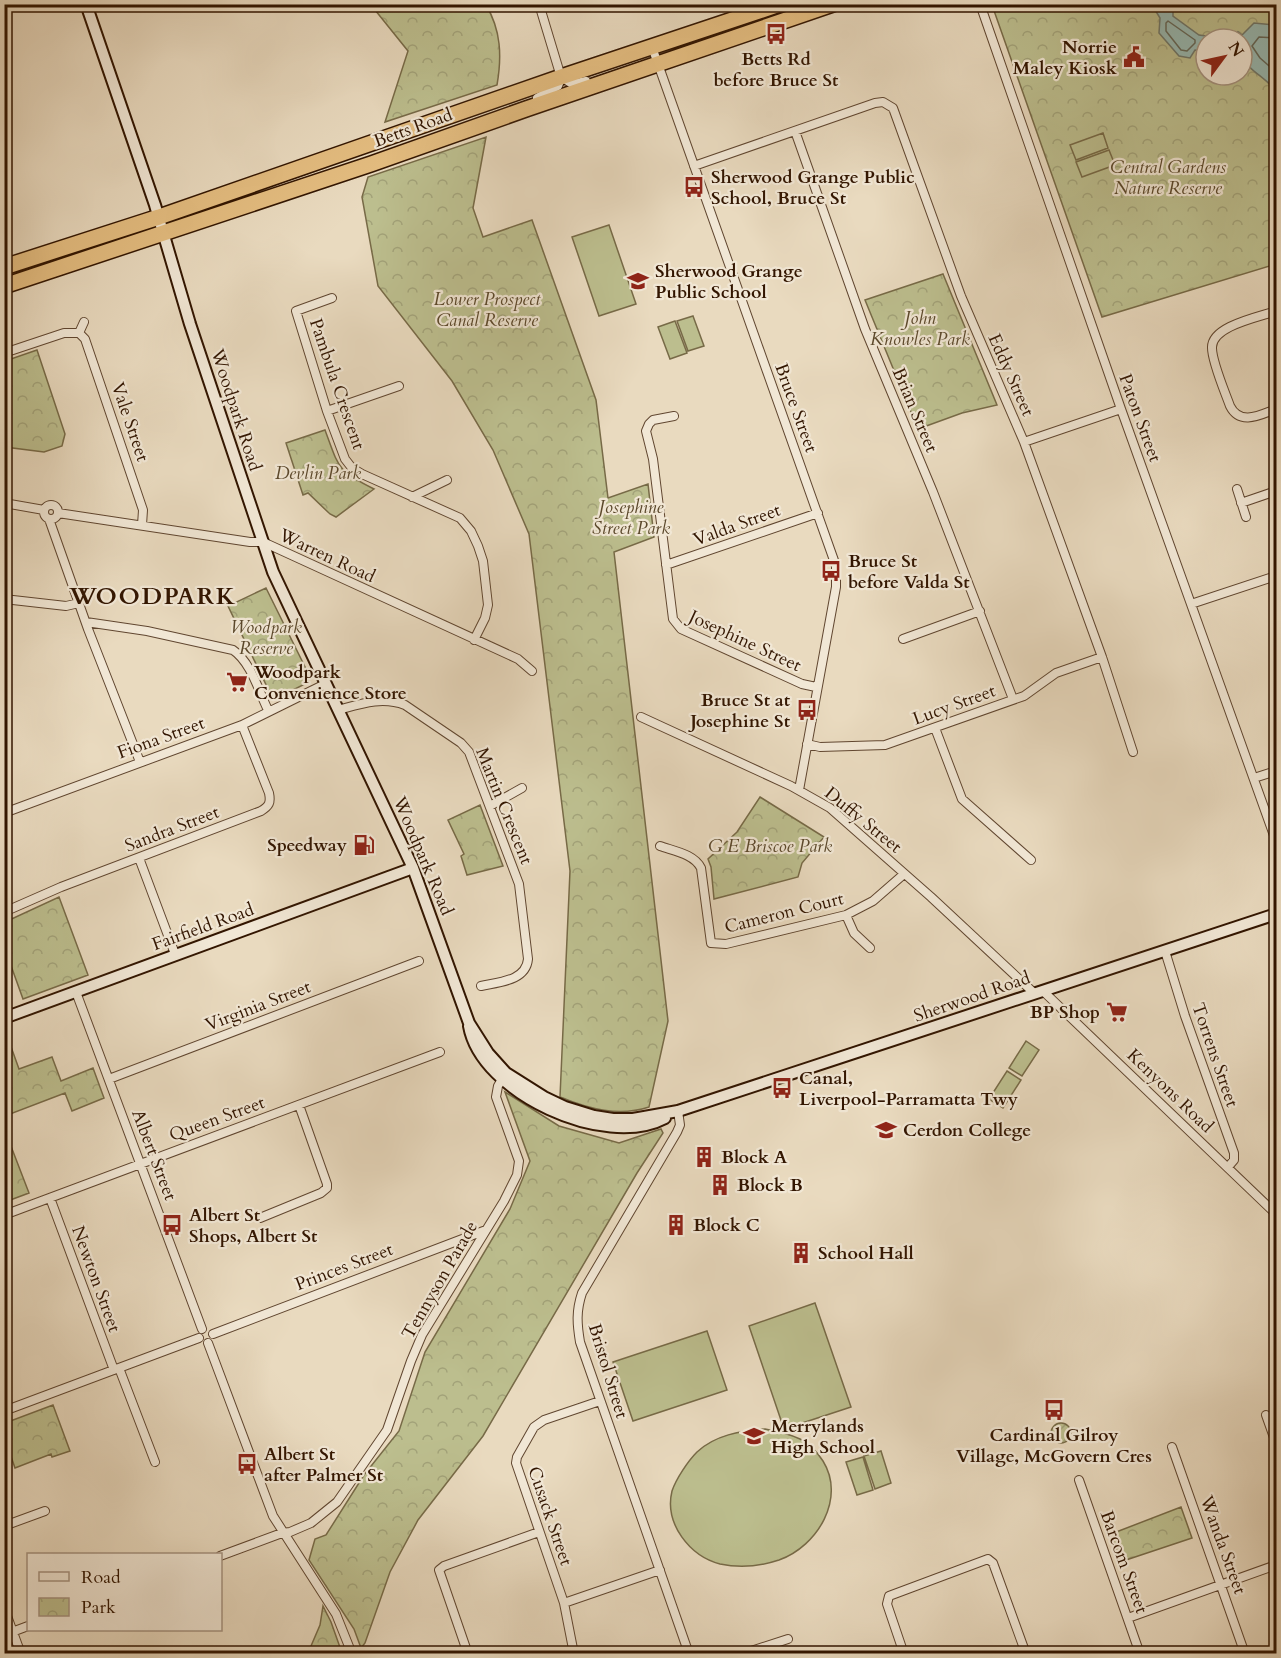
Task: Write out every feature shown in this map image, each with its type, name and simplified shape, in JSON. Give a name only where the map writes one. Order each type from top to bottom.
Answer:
[{"type":"highway","name":"Betts Road","points":[[4,267],[159,217],[561,77],[780,4]]},
{"type":"highway","name":"Betts Road","points":[[4,286],[371,164],[440,138],[833,4]]},
{"type":"main road","name":"Woodpark Road","points":[[86,4],[159,217],[190,324],[273,572],[413,868],[469,1023],[504,1076]]},
{"type":"main road","name":"Fairfield Road","points":[[4,1018],[175,954],[329,901],[413,868]]},
{"type":"main road","name":"Sherwood Road","points":[[504,1076],[551,1101],[599,1121],[618,1126],[648,1124],[678,1111],[1276,914]]},
{"type":"street","points":[[526,109],[533,100],[558,86],[561,77],[539,4]]},
{"type":"street","name":"Paton Street","points":[[980,4],[1121,409],[1276,841]]},
{"type":"street","name":"Bruce Street","points":[[652,46],[837,566],[837,579],[799,790]]},
{"type":"street","points":[[561,77],[572,84],[596,78],[608,81]]},
{"type":"street","name":"Eddy Street","points":[[694,165],[879,102],[893,108],[961,296],[1024,442],[1133,752]]},
{"type":"street","name":"Brian Street","points":[[795,131],[865,329],[933,492],[1013,699]]},
{"type":"street","name":"Pambula Crescent","points":[[332,298],[296,311],[327,411],[345,459],[352,468],[362,474],[460,519],[471,531],[483,561],[488,605],[485,618],[474,640]]},
{"type":"street","points":[[1276,312],[1221,331],[1214,339],[1212,352],[1230,406],[1238,420],[1276,409]]},
{"type":"street","points":[[4,353],[64,333],[78,333],[84,322]]},
{"type":"street","name":"Vale Street","points":[[78,333],[85,339],[143,510],[142,525]]},
{"type":"street","points":[[1205,334],[1214,339]]},
{"type":"street","points":[[327,411],[399,386]]},
{"type":"street","points":[[1024,442],[1121,409]]},
{"type":"street","name":"Josephine Street","points":[[674,416],[653,420],[646,431],[653,459],[672,615],[677,626],[802,684],[816,687]]},
{"type":"street","points":[[412,497],[447,480]]},
{"type":"street","points":[[1237,489],[1246,517]]},
{"type":"street","points":[[1241,503],[1276,491]]},
{"type":"street","points":[[4,503],[44,510]]},
{"type":"street","points":[[49,519],[54,519],[58,513],[56,506],[52,504],[46,506],[45,516],[49,519],[140,762]]},
{"type":"street","name":"Warren Road","points":[[58,513],[250,542],[263,542],[522,661],[532,671]]},
{"type":"street","name":"Valda Street","points":[[666,565],[818,513]]},
{"type":"street","points":[[1191,604],[1276,576]]},
{"type":"street","points":[[4,599],[66,606],[79,603]]},
{"type":"street","points":[[903,639],[980,611]]},
{"type":"street","points":[[86,622],[147,631],[233,650],[242,657],[268,710]]},
{"type":"street","name":"Lucy Street","points":[[807,744],[820,747],[885,745],[1028,694],[1059,672],[1101,657]]},
{"type":"street","name":"Fiona Street","points":[[4,813],[242,724],[325,684]]},
{"type":"street","name":"Martin Crescent","points":[[338,710],[382,700],[405,705],[466,748],[519,884],[528,958],[526,969],[517,977],[481,986]]},
{"type":"street","name":"Duffy Street","points":[[641,717],[799,790],[834,811],[1039,992]]},
{"type":"street","name":"Sandra Street","points":[[4,912],[61,887],[261,811],[270,804],[269,793],[242,724]]},
{"type":"street","points":[[935,728],[962,800],[1031,860]]},
{"type":"street","points":[[1254,778],[1276,771]]},
{"type":"street","points":[[490,806],[522,788]]},
{"type":"street","name":"Cameron Court","points":[[660,846],[687,855],[699,864],[711,943],[726,944],[846,915],[873,901],[904,874]]},
{"type":"street","points":[[139,858],[175,954]]},
{"type":"street","points":[[846,915],[854,933],[870,948]]},
{"type":"street","name":"Torrens Street","points":[[1165,951],[1185,1016],[1234,1153],[1234,1160],[1228,1167]]},
{"type":"street","name":"Virginia Street","points":[[109,1079],[419,962]]},
{"type":"street","name":"Albert Street","points":[[76,992],[202,1329]]},
{"type":"street","name":"Kenyons Road","points":[[1039,992],[1276,1214]]},
{"type":"street","name":"Queen Street","points":[[4,1215],[441,1052]]},
{"type":"street","name":"Tennyson Parade","points":[[222,1555],[311,1523],[337,1502],[387,1430],[422,1335],[504,1201],[517,1174],[519,1161],[496,1097],[504,1076]]},
{"type":"street","points":[[260,1218],[321,1193],[327,1188],[299,1105]]},
{"type":"street","name":"Bristol Street","points":[[678,1111],[680,1125],[677,1132],[596,1267],[578,1303],[577,1323],[580,1342],[600,1401],[689,1653]]},
{"type":"street","name":"Newton Street","points":[[50,1198],[116,1369],[155,1462]]},
{"type":"street","name":"Princes Street","points":[[213,1334],[486,1230]]},
{"type":"street","points":[[202,1329],[208,1329],[213,1334],[208,1343],[202,1342],[199,1338],[202,1329]]},
{"type":"street","points":[[4,1411],[199,1338]]},
{"type":"street","points":[[208,1343],[273,1516],[336,1614],[352,1653]]},
{"type":"street","name":"Cusack Street","points":[[574,1653],[564,1604],[516,1463],[534,1427],[544,1420],[600,1401]]},
{"type":"street","points":[[1266,1414],[1276,1443]]},
{"type":"street","name":"Wanda Street","points":[[1172,1447],[1245,1653]]},
{"type":"street","name":"Barcom Street","points":[[1078,1480],[1140,1653]]},
{"type":"street","points":[[4,1526],[45,1511]]},
{"type":"street","points":[[468,1653],[439,1570],[444,1566],[538,1532]]},
{"type":"street","points":[[904,1653],[887,1604],[889,1596],[988,1559],[993,1563],[1026,1653]]},
{"type":"street","points":[[1128,1618],[1276,1565]]},
{"type":"street","points":[[564,1604],[660,1570]]},
{"type":"street","points":[[4,1608],[21,1653]]},
{"type":"street","points":[[4,1635],[27,1626]]},
{"type":"street","points":[[742,1653],[788,1639]]},
{"type":"green space","points":[[371,5],[486,5],[495,24],[499,44],[500,64],[497,85],[385,122],[408,51]]},
{"type":"green space","name":"Central Gardens Nature Reserve","points":[[992,5],[1276,5],[1276,264],[1102,317]]},
{"type":"green space","points":[[1103,133],[1108,148],[1076,160],[1070,145]]},
{"type":"green space","name":"Lower Prospect Canal Reserve","points":[[486,137],[473,208],[483,237],[532,220],[596,400],[608,498],[648,484],[654,537],[614,552],[668,1021],[649,1107],[638,1110],[604,1110],[560,1097],[570,871],[529,534],[493,450],[452,381],[378,286],[362,197],[368,177]]},
{"type":"green space","points":[[1109,150],[1115,165],[1082,177],[1076,162]]},
{"type":"green space","points":[[609,225],[636,304],[599,316],[572,237]]},
{"type":"green space","name":"John Knowles Park","points":[[943,274],[997,405],[962,413],[918,429],[865,300]]},
{"type":"green space","points":[[693,316],[704,346],[688,351],[677,321]]},
{"type":"green space","points":[[675,321],[687,353],[670,359],[658,327]]},
{"type":"green space","points":[[37,350],[65,434],[62,446],[44,452],[5,447],[5,361]]},
{"type":"green space","name":"Devlin Park","points":[[325,430],[341,467],[353,478],[374,489],[336,517],[308,493],[303,495],[286,443]]},
{"type":"green space","name":"Woodpark Reserve","points":[[266,588],[310,677],[307,683],[277,698],[272,697],[228,606]]},
{"type":"green space","name":"G E Briscoe Park","points":[[760,797],[824,837],[802,863],[798,877],[714,899],[708,859],[737,832]]},
{"type":"green space","points":[[480,805],[503,866],[467,875],[461,856],[464,854],[448,820]]},
{"type":"green space","points":[[59,897],[88,975],[23,999],[5,949],[5,922]]},
{"type":"green space","points":[[5,1030],[19,1069],[52,1057],[61,1081],[93,1068],[104,1098],[72,1111],[65,1093],[5,1116]]},
{"type":"green space","points":[[1026,1041],[1039,1050],[1022,1076],[1009,1068]]},
{"type":"green space","points":[[1007,1071],[1021,1080],[1003,1108],[989,1099]]},
{"type":"green space","points":[[505,1092],[559,1126],[619,1143],[661,1129],[663,1133],[637,1173],[483,1436],[418,1520],[390,1572],[365,1643],[361,1648],[354,1629],[309,1560],[315,1539],[326,1535],[364,1475],[399,1431],[425,1352],[510,1209],[530,1161]]},
{"type":"green space","points":[[4,1128],[29,1193],[5,1202],[4,1202]]},
{"type":"green space","points":[[815,1303],[851,1407],[784,1429],[749,1326]]},
{"type":"green space","points":[[707,1331],[727,1390],[633,1421],[613,1362]]},
{"type":"green space","points":[[53,1405],[70,1451],[52,1457],[51,1454],[15,1468],[5,1439],[5,1423]]},
{"type":"green space","points":[[1057,1423],[1065,1423],[1071,1429],[1071,1437],[1065,1443],[1057,1443],[1051,1437],[1051,1429]]},
{"type":"green space","points":[[765,1429],[787,1434],[803,1441],[813,1448],[823,1461],[829,1475],[831,1490],[824,1519],[806,1544],[779,1560],[742,1566],[720,1564],[709,1560],[690,1546],[676,1526],[671,1503],[674,1486],[690,1460],[704,1446],[728,1435]]},
{"type":"green space","points":[[881,1451],[891,1483],[875,1489],[864,1456]]},
{"type":"green space","points":[[863,1457],[873,1490],[857,1495],[846,1462]]},
{"type":"green space","points":[[1181,1507],[1192,1538],[1120,1562],[1111,1534]]},
{"type":"green space","points":[[323,1606],[342,1653],[308,1653],[320,1625]]},
{"type":"water","points":[[1152,5],[1173,5],[1173,16],[1194,31],[1194,52],[1190,58],[1179,56],[1159,33],[1160,18]]},
{"type":"water","points":[[1254,23],[1276,25],[1276,93],[1254,71],[1254,27],[1250,27]]},
{"type":"place","name":"Betts Rd before Bruce St","points":[[776,34]]},
{"type":"place","name":"Norrie Maley Kiosk","points":[[1134,57]]},
{"type":"place","name":"Sherwood Grange Public School, Bruce St","points":[[694,187]]},
{"type":"place","name":"Sherwood Grange Public School","points":[[638,281]]},
{"type":"place","name":"Bruce St before Valda St","points":[[831,571]]},
{"type":"place","name":"Woodpark Convenience Store","points":[[237,682]]},
{"type":"place","name":"Bruce St at Josephine St","points":[[807,710]]},
{"type":"place","name":"Speedway","points":[[364,845]]},
{"type":"place","name":"BP Shop","points":[[1117,1012]]},
{"type":"place","name":"Canal, Liverpool-Parramatta Twy","points":[[782,1088]]},
{"type":"place","name":"Cerdon College","points":[[886,1130]]},
{"type":"place","name":"Block A","points":[[704,1157]]},
{"type":"place","name":"Block B","points":[[720,1185]]},
{"type":"place","name":"Albert St Shops, Albert St","points":[[172,1225]]},
{"type":"place","name":"Block C","points":[[676,1225]]},
{"type":"place","name":"School Hall","points":[[801,1253]]},
{"type":"place","name":"Cardinal Gilroy Village, McGovern Cres","points":[[1054,1410]]},
{"type":"place","name":"Merrylands High School","points":[[754,1436]]},
{"type":"place","name":"Albert St after Palmer St","points":[[247,1464]]},
{"type":"district","name":"WOODPARK","points":[[153,596]]},
{"type":"park label","name":"Josephine Street Park","points":[[631,517]]}]
